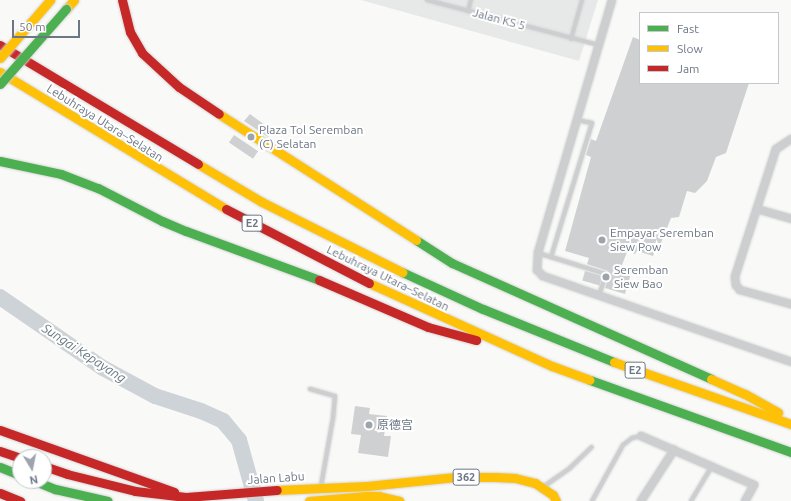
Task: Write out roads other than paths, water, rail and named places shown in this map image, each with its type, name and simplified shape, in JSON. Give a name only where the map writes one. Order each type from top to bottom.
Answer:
[{"type":"main road","points":[[0,58],[50,0]]},
{"type":"main road","points":[[0,84],[74,0]]},
{"type":"main road","points":[[123,2],[130,32],[142,53],[179,87],[252,137],[452,263],[745,394],[791,419]]},
{"type":"main road","name":"Lebuhraya Utara–Selatan","points":[[0,45],[262,202],[370,257],[483,309],[618,364],[791,424]]},
{"type":"main road","name":"Lebuhraya Utara–Selatan","points":[[0,72],[136,156],[247,221],[379,288],[552,366],[791,452]]},
{"type":"main road","points":[[2,162],[61,174],[98,188],[162,221],[331,284],[428,327],[517,351]]},
{"type":"main road","name":"Jalan Labu","points":[[0,430],[186,497],[298,488],[368,486],[456,477],[495,477],[516,478],[535,483],[553,495],[556,501]]},
{"type":"main road","points":[[0,451],[12,455]]},
{"type":"main road","points":[[0,467],[12,472]]},
{"type":"main road","points":[[52,469],[67,474],[135,490],[186,497]]},
{"type":"main road","points":[[52,488],[108,501]]},
{"type":"main road","points":[[0,493],[20,501]]},
{"type":"main road","points":[[308,501],[378,496],[399,501]]},
{"type":"street","points":[[612,0],[538,253],[537,270],[543,276],[791,362]]},
{"type":"street","points":[[791,138],[776,149],[735,277],[736,285],[740,290],[791,304]]},
{"type":"street","points":[[756,209],[791,218]]},
{"type":"street","points":[[641,436],[712,465],[754,485],[745,501]]},
{"type":"street","points":[[641,501],[674,450]]},
{"type":"lane","name":"Jalan KS 5","points":[[427,0],[571,39],[599,45]]},
{"type":"lane","points":[[468,11],[471,0]]},
{"type":"lane","points":[[571,39],[582,0]]},
{"type":"lane","points":[[551,257],[592,123],[577,120]]},
{"type":"lane","points":[[538,253],[606,274],[599,296]]},
{"type":"lane","points":[[310,389],[335,396],[333,418],[320,488]]},
{"type":"lane","points":[[592,501],[623,445],[632,438],[641,436]]},
{"type":"lane","points":[[542,488],[570,468],[592,447]]},
{"type":"lane","points":[[691,501],[712,465]]},
{"type":"waterway","name":"Sungai Kepayang","points":[[0,297],[103,368],[155,396],[201,411],[223,421],[239,440],[256,501]]},
{"type":"place","name":"Plaza Tol Seremban (C) Selatan","points":[[251,137]]},
{"type":"place","name":"Empayar Seremban Siew Pow","points":[[602,240]]},
{"type":"place","name":"Seremban Siew Bao","points":[[606,277]]},
{"type":"place","name":"原德宫","points":[[369,425]]}]
